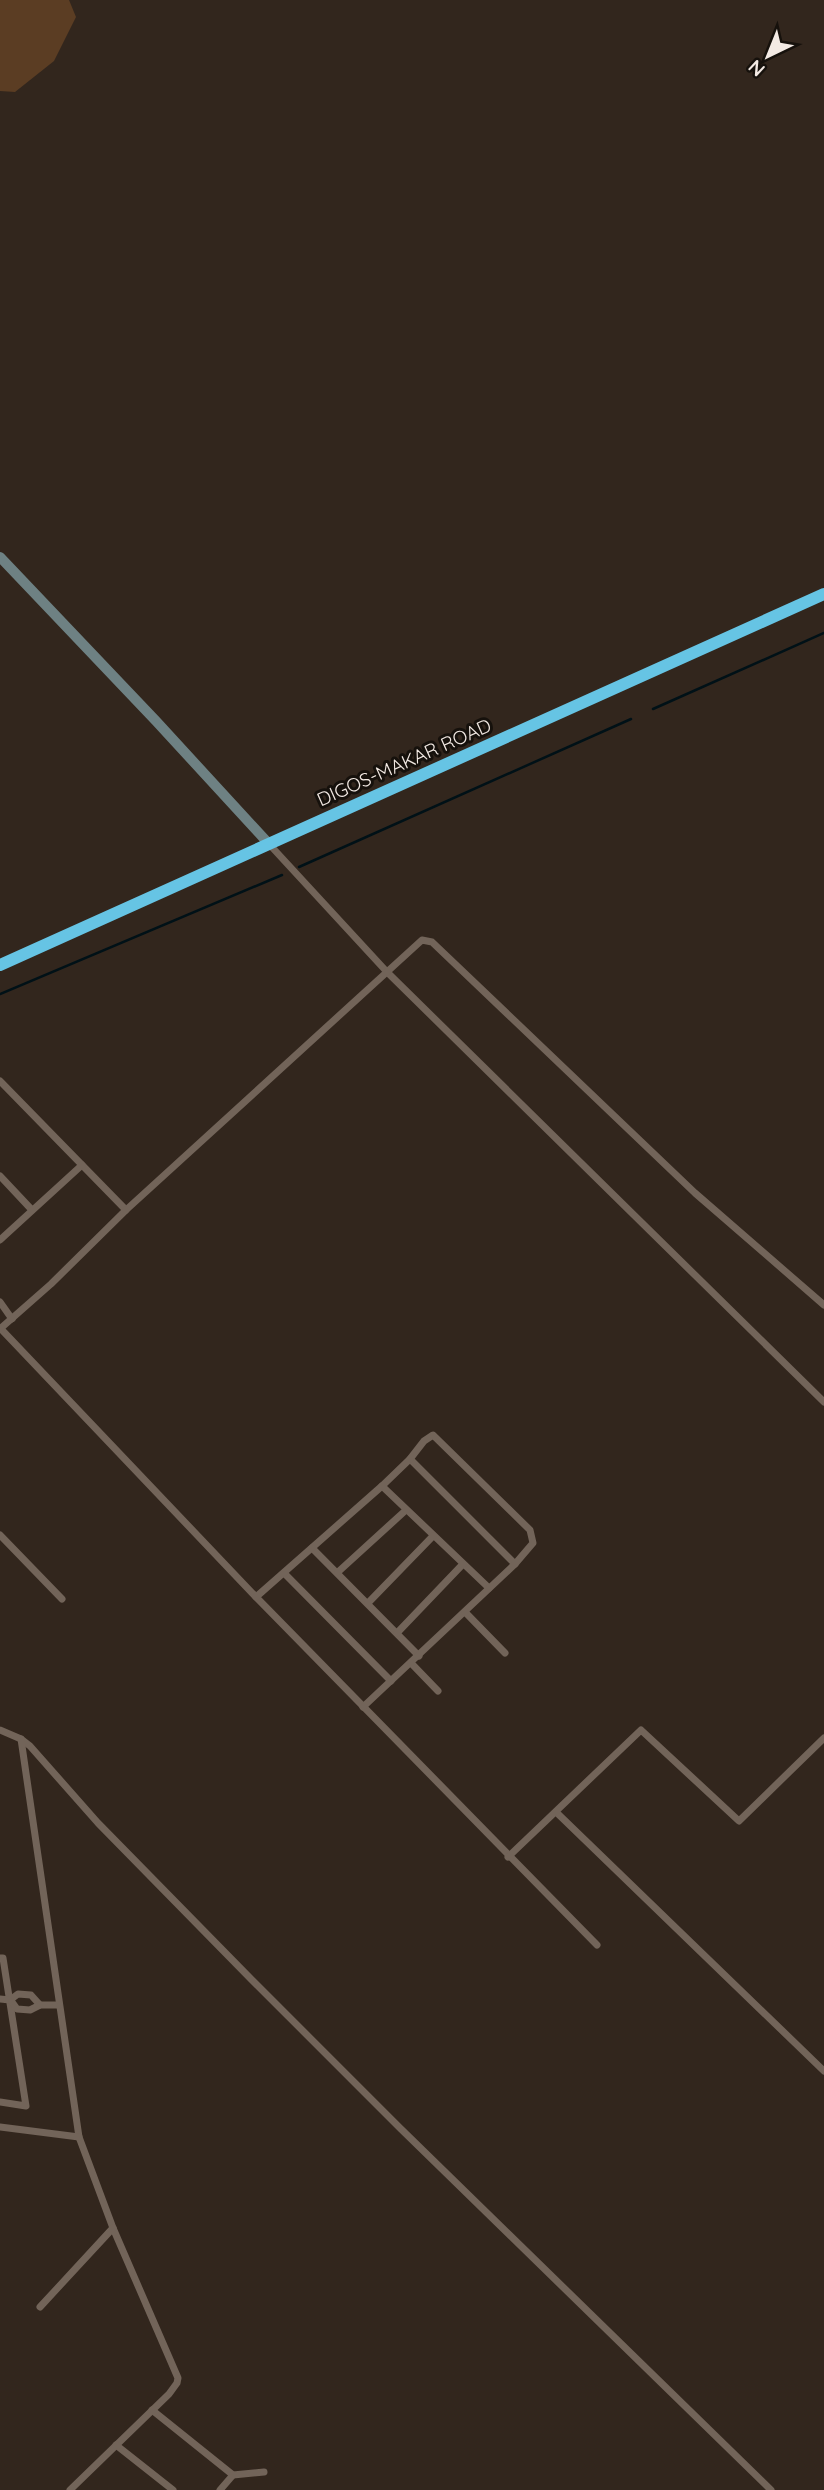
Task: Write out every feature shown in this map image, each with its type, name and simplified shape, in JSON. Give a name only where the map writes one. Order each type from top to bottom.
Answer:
[{"type":"highway","name":"DIGOS-MAKAR ROAD","points":[[0,965],[824,594]]},
{"type":"street","points":[[0,557],[156,721],[387,972],[824,1402]]},
{"type":"street","points":[[597,1945],[256,1597],[0,1329],[422,940],[432,942],[695,1193],[824,1306]]},
{"type":"street","points":[[0,1081],[126,1210]]},
{"type":"street","points":[[0,1097],[10,1091]]},
{"type":"street","points":[[0,1240],[82,1165]]},
{"type":"street","points":[[0,1176],[32,1210]]},
{"type":"street","points":[[0,1302],[12,1319]]},
{"type":"street","points":[[256,1597],[382,1486],[433,1435],[530,1530],[533,1543],[515,1564],[363,1707]]},
{"type":"street","points":[[410,1459],[515,1564]]},
{"type":"street","points":[[382,1486],[489,1588]]},
{"type":"street","points":[[338,1572],[407,1510]]},
{"type":"street","points":[[0,1535],[62,1598]]},
{"type":"street","points":[[368,1603],[433,1536]]},
{"type":"street","points":[[312,1548],[419,1656]]},
{"type":"street","points":[[397,1633],[463,1564]]},
{"type":"street","points":[[284,1573],[391,1681]]},
{"type":"street","points":[[465,1612],[505,1653]]},
{"type":"street","points":[[411,1663],[438,1691]]},
{"type":"street","points":[[0,1730],[21,1739],[250,1978],[771,2490]]},
{"type":"street","points":[[508,1857],[641,1730],[739,1822],[824,1738]]},
{"type":"street","points":[[21,1739],[79,2137],[113,2228],[178,2378],[174,2388],[70,2490]]},
{"type":"street","points":[[556,1812],[824,2071]]},
{"type":"street","points":[[0,1958],[3,1958],[26,2106],[0,2102]]},
{"type":"street","points":[[10,2000],[18,1994],[31,1996],[40,2005]]},
{"type":"street","points":[[0,1998],[10,2000],[17,2008],[30,2010],[40,2005],[59,2005]]},
{"type":"street","points":[[0,2127],[79,2137]]},
{"type":"street","points":[[40,2307],[113,2228]]},
{"type":"street","points":[[152,2410],[233,2475]]},
{"type":"street","points":[[116,2445],[173,2490]]},
{"type":"street","points":[[220,2490],[233,2475],[264,2472]]},
{"type":"shaded area","points":[[0,0],[69,0],[76,17],[54,61],[15,92],[0,91]]},
{"type":"waterway","points":[[653,709],[824,633]]},
{"type":"waterway","points":[[299,867],[631,719]]},
{"type":"waterway","points":[[0,994],[282,875]]}]
